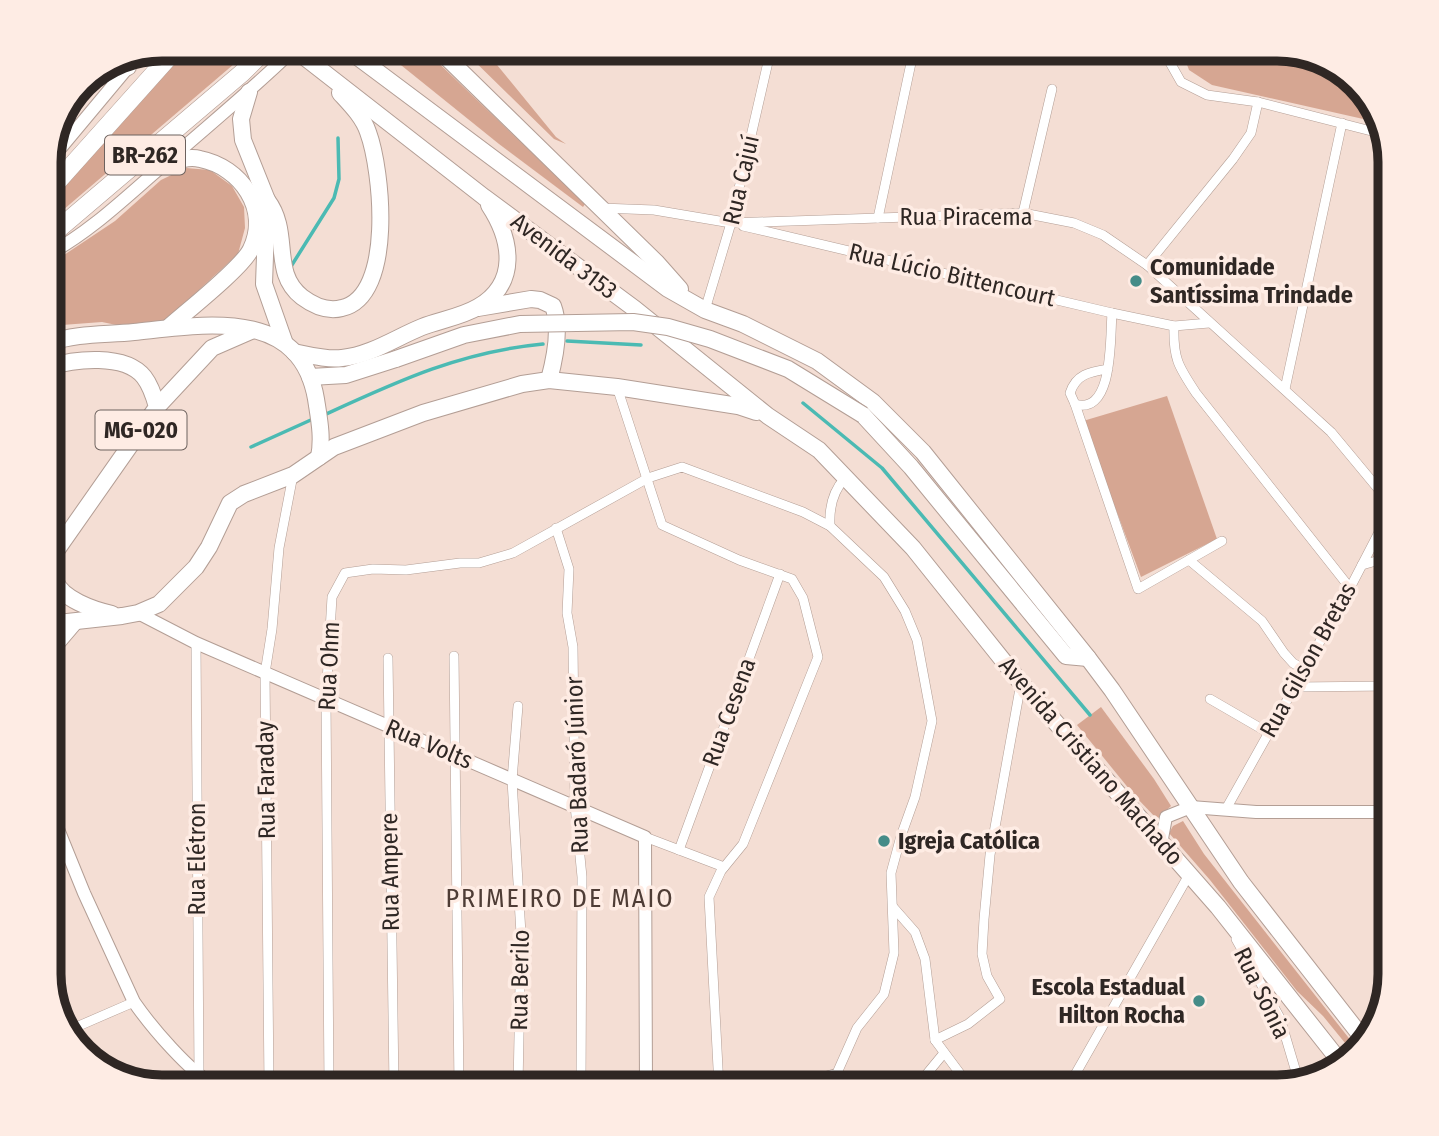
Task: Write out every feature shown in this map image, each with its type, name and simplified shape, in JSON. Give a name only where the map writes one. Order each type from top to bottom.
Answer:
[{"type":"highway","name":"BR-262","points":[[61,178],[165,61]]},
{"type":"highway","name":"BR-262","points":[[61,227],[254,61]]},
{"type":"highway","name":"Avenida 3153","points":[[310,61],[484,197],[635,309],[768,416],[819,450],[832,465]]},
{"type":"highway","name":"Avenida 3153","points":[[363,61],[668,289],[699,307]]},
{"type":"highway","points":[[450,61],[699,307]]},
{"type":"highway","points":[[252,90],[241,119],[243,140],[267,200],[279,220],[286,276],[301,296],[326,310],[344,308],[362,297],[371,278],[381,222],[375,161],[368,131],[363,120],[330,76]]},
{"type":"highway","points":[[163,165],[182,159],[200,159],[228,171],[249,192],[256,208],[258,225],[246,258],[169,327]]},
{"type":"highway","points":[[476,308],[496,293],[507,272],[508,253],[500,221],[484,197]]},
{"type":"highway","points":[[267,200],[264,284],[289,346],[310,377],[321,430],[319,457]]},
{"type":"highway","points":[[61,340],[90,334],[225,325],[268,334],[289,346],[341,358],[370,352],[423,327],[476,308],[540,300],[553,306],[556,316],[554,355],[549,380]]},
{"type":"highway","name":"Avenida Cristiano Machado","points":[[699,307],[743,324],[817,361],[873,402],[923,452],[1088,658],[1241,883],[1358,1033]]},
{"type":"highway","name":"Avenida Cristiano Machado","points":[[310,377],[346,375],[464,335],[520,324],[634,322],[668,327],[710,339],[788,369],[863,415],[911,467],[1066,656],[1088,658]]},
{"type":"highway","name":"MG-020","points":[[61,545],[157,407],[212,348],[253,330]]},
{"type":"highway","name":"MG-020","points":[[61,364],[78,360],[114,362],[135,369],[143,375],[152,390],[157,407]]},
{"type":"highway","points":[[61,623],[130,614],[159,604],[196,568],[230,503],[244,494],[293,475],[334,447],[423,413],[522,384],[549,380],[617,387],[738,406],[768,416]]},
{"type":"highway","name":"Avenida Cristiano Machado","points":[[832,465],[913,548],[1021,683],[1161,844],[1190,873],[1335,1056]]},
{"type":"highway","name":"MG-020","points":[[61,587],[76,601],[96,610],[130,614]]},
{"type":"street","name":"BR-262","points":[[61,248],[252,90],[282,61]]},
{"type":"street","name":"Rua Cajuí","points":[[699,307],[731,223],[768,61]]},
{"type":"street","points":[[878,218],[911,61]]},
{"type":"street","points":[[1171,61],[1181,82],[1207,95],[1258,102],[1372,131]]},
{"type":"street","name":"BR-262","points":[[63,145],[128,68]]},
{"type":"street","points":[[1023,213],[1052,89]]},
{"type":"street","points":[[1147,265],[1251,133],[1258,102]]},
{"type":"street","points":[[1285,389],[1342,123]]},
{"type":"street","name":"Rua Piracema","points":[[601,208],[654,209],[731,223],[1023,213],[1074,223],[1103,235],[1147,265],[1331,432],[1378,489]]},
{"type":"street","name":"Rua Lúcio Bittencourt","points":[[731,223],[1174,326],[1209,323]]},
{"type":"street","points":[[1075,404],[1081,406],[1092,402],[1105,388],[1112,313]]},
{"type":"street","points":[[1174,326],[1174,353],[1182,372],[1196,393],[1350,588]]},
{"type":"street","points":[[1108,369],[1083,375],[1077,379],[1070,393],[1138,589],[1222,541]]},
{"type":"street","points":[[617,387],[662,525],[739,560],[792,579],[803,598],[818,657],[743,844],[724,867],[709,897],[719,1075]]},
{"type":"street","name":"Rua Ohm","points":[[328,1075],[326,699],[332,597],[345,573],[373,569],[406,570],[460,562],[479,563],[513,553],[648,478],[682,467],[803,512],[830,526],[884,577],[905,611],[917,640],[932,721],[915,797],[891,873],[894,953],[884,994],[857,1028],[836,1073],[830,1075]]},
{"type":"street","name":"Rua Faraday","points":[[269,1075],[265,673],[272,629],[278,548],[293,475]]},
{"type":"street","points":[[830,526],[832,503],[838,486],[845,478]]},
{"type":"street","name":"Rua Badaró Júnior","points":[[556,528],[569,569],[568,613],[573,647],[575,805],[582,877],[581,1075]]},
{"type":"street","name":"Rua Gilson Bretas","points":[[1226,809],[1267,732],[1296,687],[1378,534]]},
{"type":"street","points":[[1189,560],[1262,621],[1293,663],[1305,670]]},
{"type":"street","points":[[1362,565],[1378,560]]},
{"type":"street","name":"Rua Cesena","points":[[679,850],[780,575]]},
{"type":"street","name":"Rua Volts","points":[[130,614],[645,837],[724,867]]},
{"type":"street","points":[[61,643],[84,620]]},
{"type":"street","name":"Rua Elétron","points":[[195,643],[198,1074]]},
{"type":"street","points":[[454,656],[459,1075]]},
{"type":"street","name":"Rua Ampere","points":[[388,658],[394,1075]]},
{"type":"street","points":[[935,1040],[968,1024],[1000,999],[987,976],[982,954],[984,919],[990,855],[1021,683]]},
{"type":"street","points":[[1296,687],[1378,686]]},
{"type":"street","points":[[1210,699],[1267,732]]},
{"type":"street","name":"Rua Berilo","points":[[518,706],[512,780],[521,934],[518,1075]]},
{"type":"street","points":[[1161,844],[1166,817],[1191,807],[1256,812],[1378,812]]},
{"type":"street","points":[[61,837],[134,1002],[198,1074]]},
{"type":"street","points":[[645,837],[646,1075]]},
{"type":"street","points":[[1075,1075],[1190,873]]},
{"type":"street","points":[[892,907],[915,932],[925,959],[935,1040],[961,1075]]},
{"type":"street","name":"Rua Sônia","points":[[1218,907],[1280,1018],[1296,1073]]},
{"type":"street","points":[[77,1027],[134,1002]]},
{"type":"street","points":[[926,1075],[944,1053]]},
{"type":"shaded area","points":[[177,61],[230,61],[234,64],[61,212],[61,190]]},
{"type":"shaded area","points":[[396,61],[436,61],[585,204],[583,207]]},
{"type":"shaded area","points":[[474,61],[494,61],[556,137],[566,144],[554,139]]},
{"type":"shaded area","points":[[1186,61],[1296,63],[1338,82],[1357,101],[1368,120],[1212,85],[1189,70]]},
{"type":"shaded area","points":[[186,168],[210,170],[232,186],[244,207],[245,228],[238,254],[164,322],[131,328],[102,322],[61,325],[61,257],[115,221],[161,180]]},
{"type":"shaded area","points":[[1167,396],[1217,539],[1141,577],[1083,421]]},
{"type":"shaded area","points":[[1101,707],[1171,806],[1157,819],[1077,725]]},
{"type":"shaded area","points":[[1183,821],[1204,854],[1351,1041],[1347,1046],[1323,1016],[1297,991],[1210,880],[1169,833],[1173,826]]},
{"type":"waterway","points":[[290,268],[334,198],[339,179],[338,138]]},
{"type":"waterway","points":[[567,341],[641,345]]},
{"type":"waterway","points":[[324,415],[404,380],[457,361],[543,344]]},
{"type":"waterway","points":[[803,403],[882,468],[1090,715]]},
{"type":"waterway","points":[[251,447],[313,419]]},
{"type":"place","name":"Comunidade Santíssima Trindade","points":[[1136,281]]},
{"type":"place","name":"Igreja Católica","points":[[884,841]]},
{"type":"place","name":"Escola Estadual Hilton Rocha","points":[[1199,1001]]},
{"type":"district","name":"PRIMEIRO DE MAIO","points":[[560,898]]}]
